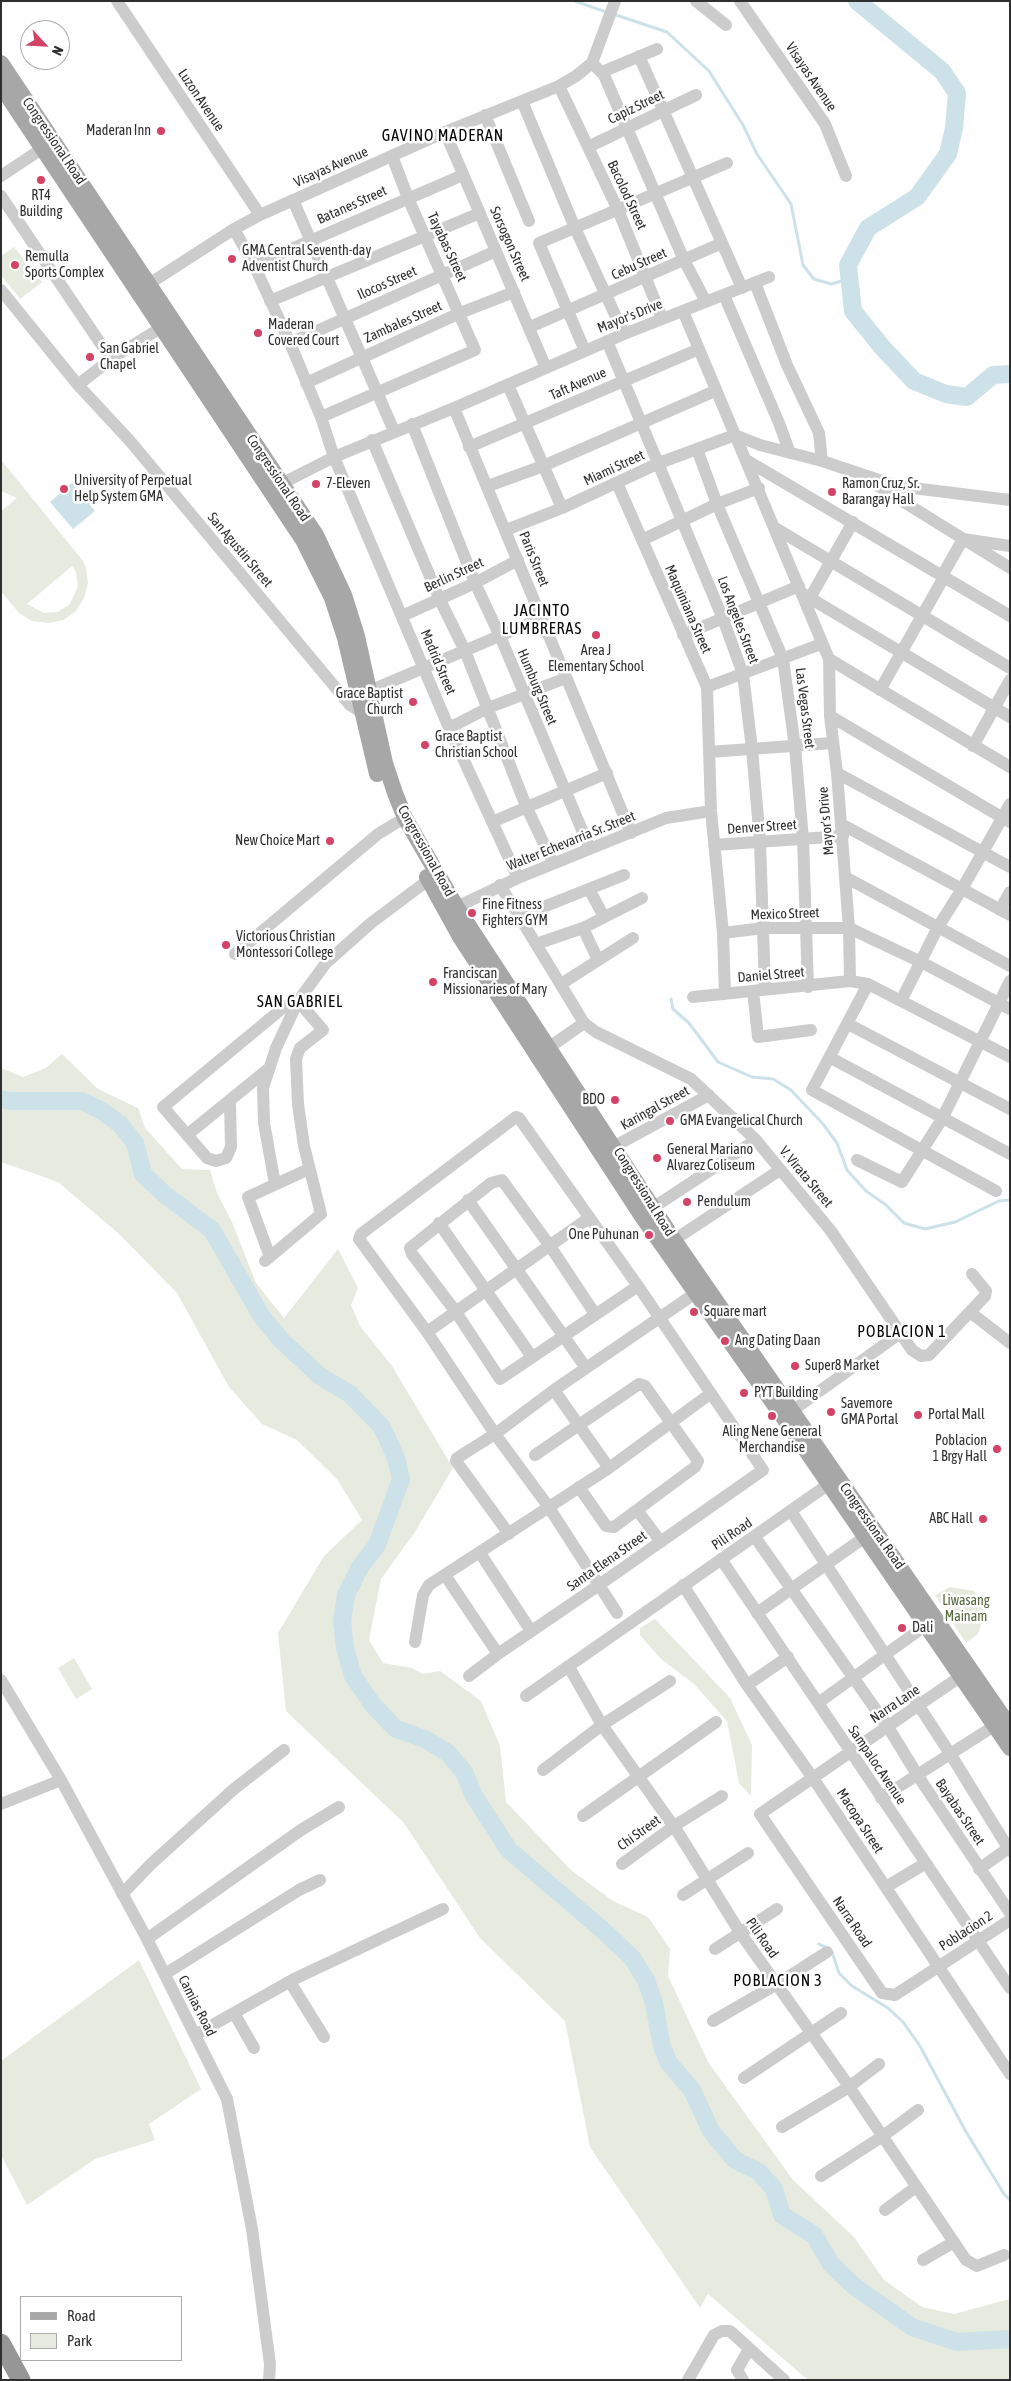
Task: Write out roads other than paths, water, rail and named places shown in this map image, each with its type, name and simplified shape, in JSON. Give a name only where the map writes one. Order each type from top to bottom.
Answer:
[{"type":"highway","points":[[1,2343],[21,2380]]},
{"type":"main road","name":"Congressional Road","points":[[1,63],[48,144],[276,486]]},
{"type":"main road","name":"Congressional Road","points":[[1,86],[48,144]]},
{"type":"main road","name":"Congressional Road","points":[[144,287],[162,327],[276,486],[316,535],[332,567],[357,636],[364,694],[395,793],[433,877],[451,909],[647,1211],[966,1673]]},
{"type":"main road","name":"Congressional Road","points":[[364,694],[361,712],[375,767],[396,823],[433,877]]},
{"type":"main road","name":"Congressional Road","points":[[543,1052],[615,1146],[647,1211],[674,1240],[701,1289]]},
{"type":"main road","name":"Congressional Road","points":[[834,1481],[865,1537],[892,1565],[925,1626],[966,1673],[1004,1722],[1010,1748]]},
{"type":"street","name":"Luzon Avenue","points":[[117,1],[260,215]]},
{"type":"street","points":[[615,1],[597,68],[628,128],[684,260],[706,302]]},
{"type":"street","points":[[696,1],[726,26]]},
{"type":"street","name":"Visayas Avenue","points":[[740,1],[825,124],[846,176]]},
{"type":"street","name":"Visayas Avenue","points":[[144,287],[234,229],[260,215],[445,132],[559,86],[597,68],[657,49]]},
{"type":"street","points":[[639,56],[742,288]]},
{"type":"street","name":"Bacolod Street","points":[[559,86],[618,210],[647,277],[662,318]]},
{"type":"street","name":"Capiz Street","points":[[588,147],[696,95]]},
{"type":"street","points":[[522,101],[575,228],[624,334]]},
{"type":"street","points":[[485,115],[529,221]]},
{"type":"street","name":"Sorsogon Street","points":[[445,132],[546,368]]},
{"type":"street","points":[[1,176],[48,144]]},
{"type":"street","name":"Tayabas Street","points":[[377,393],[475,350],[408,198],[392,156]]},
{"type":"street","points":[[585,351],[539,243],[657,194],[692,176],[727,163]]},
{"type":"street","name":"Batanes Street","points":[[254,265],[463,175]]},
{"type":"street","points":[[1,196],[111,359]]},
{"type":"street","points":[[293,200],[326,277],[346,317],[394,431]]},
{"type":"street","points":[[270,301],[480,212]]},
{"type":"street","points":[[234,229],[254,265],[290,343],[321,417],[334,457]]},
{"type":"street","name":"Cebu Street","points":[[530,328],[722,243]]},
{"type":"street","name":"Ilocos Street","points":[[290,343],[496,251]]},
{"type":"street","points":[[683,311],[769,278]]},
{"type":"street","points":[[755,283],[787,365],[820,433],[822,461]]},
{"type":"street","name":"San Agustin Street","points":[[1,290],[78,384],[130,441],[350,705],[361,712]]},
{"type":"street","name":"Zambales Street","points":[[306,383],[460,313],[514,292]]},
{"type":"street","points":[[724,295],[780,423],[790,453]]},
{"type":"street","name":"Mayor's Drive","points":[[276,486],[372,440],[454,408],[607,341],[683,311],[715,390],[804,593],[829,659],[830,716],[842,830],[849,928],[850,981]]},
{"type":"street","points":[[78,384],[111,359],[162,327]]},
{"type":"street","name":"Los Angeles Street","points":[[607,341],[622,381],[642,422],[723,619],[742,674],[752,749],[760,841],[764,928],[759,990],[758,1037],[810,1030]]},
{"type":"street","name":"Taft Avenue","points":[[470,447],[699,349]]},
{"type":"street","points":[[508,385],[562,508]]},
{"type":"street","points":[[488,486],[543,466],[715,390]]},
{"type":"street","points":[[321,417],[377,393]]},
{"type":"street","name":"Paris Street","points":[[454,408],[631,833]]},
{"type":"street","name":"Humburg Street","points":[[412,424],[475,584],[500,636],[523,695],[566,790],[590,849]]},
{"type":"street","points":[[735,435],[760,445],[822,461],[897,486],[1010,500]]},
{"type":"street","name":"Miami Street","points":[[506,530],[562,508],[659,463],[735,435]]},
{"type":"street","points":[[372,440],[440,600],[465,651],[526,806],[553,863]]},
{"type":"street","name":"Las Vegas Street","points":[[697,449],[717,504],[783,659],[795,746],[803,839],[808,986]]},
{"type":"street","name":"Madrid Street","points":[[334,457],[449,728],[518,878]]},
{"type":"street","points":[[746,460],[1010,616]]},
{"type":"street","points":[[865,475],[872,483],[1010,568]]},
{"type":"street","name":"Maquiniana Street","points":[[617,483],[707,687],[711,811],[722,933],[725,994]]},
{"type":"street","points":[[642,540],[717,504],[759,488]]},
{"type":"street","points":[[683,635],[760,603],[804,593],[831,561],[853,522]]},
{"type":"street","points":[[775,528],[1010,668]]},
{"type":"street","points":[[963,539],[1010,546]]},
{"type":"street","points":[[880,690],[963,539]]},
{"type":"street","name":"Berlin Street","points":[[402,616],[475,584],[518,560]]},
{"type":"street","points":[[804,593],[1010,718]]},
{"type":"street","points":[[364,694],[542,618]]},
{"type":"street","points":[[707,687],[822,644]]},
{"type":"street","points":[[829,659],[1010,767]]},
{"type":"street","points":[[449,728],[488,708],[566,678]]},
{"type":"street","points":[[973,746],[1010,680]]},
{"type":"street","points":[[830,716],[1006,820]]},
{"type":"street","points":[[709,752],[833,743]]},
{"type":"street","points":[[492,822],[607,773]]},
{"type":"street","points":[[837,773],[1010,867]]},
{"type":"street","points":[[901,1001],[938,927],[1006,820],[1010,804]]},
{"type":"street","name":"Walter Echevarria Sr. Street","points":[[451,909],[553,863],[666,818],[711,811]]},
{"type":"street","points":[[235,954],[378,834],[396,823]]},
{"type":"street","points":[[842,830],[1005,912],[1010,892]]},
{"type":"street","name":"Denver Street","points":[[714,845],[803,839],[842,830]]},
{"type":"street","points":[[518,917],[624,875]]},
{"type":"street","points":[[275,1184],[262,1102],[263,1088],[267,1070],[298,1001],[326,963],[371,923],[433,877]]},
{"type":"street","points":[[845,877],[1010,966]]},
{"type":"street","points":[[500,886],[584,1023],[543,1052]]},
{"type":"street","points":[[588,889],[604,918]]},
{"type":"street","points":[[536,944],[583,928],[642,898]]},
{"type":"street","points":[[583,928],[598,960]]},
{"type":"street","name":"Mexico Street","points":[[722,933],[764,928],[849,928]]},
{"type":"street","points":[[849,928],[921,962],[1004,1006]]},
{"type":"street","points":[[560,984],[633,938]]},
{"type":"street","name":"Daniel Street","points":[[693,997],[850,981],[868,984],[1010,1057]]},
{"type":"street","points":[[858,1160],[902,1182],[942,1119],[959,1081],[980,1042],[1004,1006],[1010,981]]},
{"type":"street","points":[[868,984],[831,1058],[812,1090],[996,1191]]},
{"type":"street","points":[[230,1102],[232,1147],[226,1158],[220,1161],[211,1160],[163,1107],[284,1007],[298,1001]]},
{"type":"street","points":[[298,1001],[323,1030],[300,1048],[296,1059],[298,1104],[309,1169],[321,1214],[268,1259],[248,1197],[309,1169]]},
{"type":"street","name":"V. Virata Street","points":[[584,1023],[596,1032],[691,1079],[756,1140],[831,1231],[899,1334],[912,1350],[921,1356],[930,1355],[986,1294],[972,1274]]},
{"type":"street","points":[[848,1024],[1010,1108]]},
{"type":"street","points":[[831,1058],[1010,1154]]},
{"type":"street","points":[[187,1135],[230,1102],[267,1070]]},
{"type":"street","name":"Karingal Street","points":[[615,1146],[709,1095]]},
{"type":"street","points":[[415,1642],[423,1595],[429,1585],[509,1534],[548,1506],[609,1468],[710,1394],[638,1286],[519,1118],[512,1118],[359,1236],[428,1332],[495,1434],[548,1506],[617,1613]]},
{"type":"street","points":[[647,1211],[756,1140]]},
{"type":"street","points":[[674,1240],[780,1170]]},
{"type":"street","points":[[595,1314],[550,1246],[502,1180],[491,1183],[411,1246],[410,1250],[456,1312],[500,1379],[638,1286]]},
{"type":"street","points":[[468,1200],[586,1368]]},
{"type":"street","points":[[428,1332],[589,1218]]},
{"type":"street","points":[[439,1223],[532,1357]]},
{"type":"street","points":[[509,1534],[456,1460],[701,1289]]},
{"type":"street","points":[[970,1312],[1009,1341]]},
{"type":"street","points":[[788,1413],[899,1334]]},
{"type":"street","points":[[535,1455],[639,1384],[645,1386],[698,1464],[614,1527],[608,1527],[579,1487]]},
{"type":"street","points":[[554,1390],[609,1468]]},
{"type":"street","name":"Santa Elena Street","points":[[469,1676],[762,1470],[710,1394]]},
{"type":"street","name":"Pili Road","points":[[526,1696],[834,1481]]},
{"type":"street","points":[[637,1510],[661,1542]]},
{"type":"street","points":[[791,1511],[828,1564],[1009,1849],[979,1869]]},
{"type":"street","name":"Bayabas Street","points":[[755,1537],[852,1679],[888,1727],[979,1869],[1010,1912]]},
{"type":"street","points":[[757,1613],[865,1537]]},
{"type":"street","points":[[480,1553],[532,1631]]},
{"type":"street","name":"Sampaloc Avenue","points":[[721,1559],[1010,1988]]},
{"type":"street","points":[[445,1576],[498,1654]]},
{"type":"street","name":"Macopa Street","points":[[683,1585],[747,1685],[813,1778],[1010,2074]]},
{"type":"street","points":[[818,1703],[925,1626]]},
{"type":"street","points":[[747,1685],[788,1657]]},
{"type":"street","name":"Pili Road","points":[[569,1667],[602,1724],[674,1826],[740,1934],[813,2034],[966,2260],[977,2266],[1004,2255]]},
{"type":"street","name":"Narra Lane","points":[[760,1814],[966,1673]]},
{"type":"street","name":"Camias Road","points":[[1,1680],[61,1780],[147,1939],[229,2106],[252,2229],[270,2364],[269,2380]]},
{"type":"street","points":[[543,1770],[602,1724],[670,1681]]},
{"type":"street","points":[[583,1816],[716,1722]]},
{"type":"street","points":[[881,1798],[1004,1722]]},
{"type":"street","points":[[122,1894],[151,1864],[234,1789],[284,1750]]},
{"type":"street","points":[[1,1804],[61,1780]]},
{"type":"street","name":"Chi Street","points":[[622,1864],[674,1826],[722,1796]]},
{"type":"street","points":[[147,1939],[301,1830],[339,1807]]},
{"type":"street","name":"Narra Road","points":[[760,1814],[882,1993],[894,1995],[939,1966]]},
{"type":"street","points":[[683,1895],[748,1853]]},
{"type":"street","points":[[886,1887],[926,1863]]},
{"type":"street","points":[[165,1974],[299,1890],[320,1880]]},
{"type":"street","points":[[195,2035],[290,1982],[444,1909]]},
{"type":"street","points":[[715,1949],[777,1909]]},
{"type":"street","name":"Poblacion 2","points":[[939,1966],[979,1942],[1010,1920]]},
{"type":"street","points":[[714,2021],[827,1952]]},
{"type":"street","points":[[290,1982],[324,2037]]},
{"type":"street","points":[[234,2013],[254,2048]]},
{"type":"street","points":[[744,2078],[841,2014]]},
{"type":"street","points":[[782,2127],[848,2087],[879,2064]]},
{"type":"street","points":[[821,2176],[883,2136],[918,2110]]},
{"type":"street","points":[[885,2210],[916,2187]]},
{"type":"street","points":[[923,2260],[954,2242]]},
{"type":"street","points":[[689,2379],[714,2335],[722,2331],[730,2332],[784,2380]]},
{"type":"street","points":[[743,2380],[736,2370],[749,2349]]},
{"type":"water","points":[[72,483],[95,511],[73,529],[50,502]]},
{"type":"waterway","points":[[575,1],[606,12]]},
{"type":"waterway","points":[[857,1],[942,71],[957,93],[954,128],[948,154],[917,197],[868,228],[848,265],[853,311],[882,347],[914,381],[946,394],[967,397],[993,375],[1010,374]]},
{"type":"waterway","points":[[616,15],[667,32],[709,71],[743,125],[757,154],[791,204],[803,265],[814,279],[831,284],[850,279]]},
{"type":"waterway","points":[[671,999],[673,1009],[689,1023],[718,1062],[752,1077],[773,1079],[791,1090],[823,1124],[837,1143],[847,1170],[866,1191],[886,1205],[904,1223],[925,1229],[955,1222],[999,1201],[1010,1200]]},
{"type":"waterway","points":[[1,1099],[10,1101],[82,1101],[102,1111],[120,1124],[135,1143],[143,1174],[164,1194],[212,1230],[262,1317],[282,1341],[320,1376],[350,1394],[382,1427],[396,1458],[401,1479],[377,1545],[360,1567],[346,1595],[342,1621],[345,1648],[353,1676],[373,1705],[396,1729],[425,1739],[448,1753],[464,1772],[474,1796],[509,1850],[605,1932],[633,1959],[646,1980],[654,2003],[662,2047],[669,2063],[692,2090],[711,2131],[735,2160],[759,2172],[774,2189],[782,2215],[814,2235],[831,2264],[854,2286],[912,2327],[957,2342],[1010,2339]]},
{"type":"waterway","points":[[819,1944],[827,1948]]},
{"type":"waterway","points":[[832,1952],[839,1973],[852,1986],[888,2008],[903,2022],[920,2046],[965,2130],[1004,2194],[1010,2200]]},
{"type":"place","name":"Maderan Inn","points":[[161,131]]},
{"type":"place","name":"RT4 Building","points":[[41,180]]},
{"type":"place","name":"GMA Central Seventh-day Adventist Church","points":[[232,259]]},
{"type":"place","name":"Remulla Sports Complex","points":[[15,265]]},
{"type":"place","name":"Maderan Covered Court","points":[[258,333]]},
{"type":"place","name":"San Gabriel Chapel","points":[[90,357]]},
{"type":"place","name":"7-Eleven","points":[[316,484]]},
{"type":"place","name":"University of Perpetual Help System GMA","points":[[64,489]]},
{"type":"place","name":"Ramon Cruz, Sr. Barangay Hall","points":[[832,492]]},
{"type":"place","name":"Area J Elementary School","points":[[596,635]]},
{"type":"place","name":"Grace Baptist Church","points":[[413,702]]},
{"type":"place","name":"Grace Baptist Christian School","points":[[425,745]]},
{"type":"place","name":"New Choice Mart","points":[[330,841]]},
{"type":"place","name":"Fine Fitness Fighters GYM","points":[[472,913]]},
{"type":"place","name":"Victorious Christian Montessori College","points":[[226,945]]},
{"type":"place","name":"Franciscan Missionaries of Mary","points":[[433,982]]},
{"type":"place","name":"BDO","points":[[615,1100]]},
{"type":"place","name":"GMA Evangelical Church","points":[[670,1121]]},
{"type":"place","name":"General Mariano Alvarez Coliseum","points":[[657,1158]]},
{"type":"place","name":"Pendulum","points":[[687,1202]]},
{"type":"place","name":"One Puhunan","points":[[649,1235]]},
{"type":"place","name":"Square mart","points":[[694,1312]]},
{"type":"place","name":"Ang Dating Daan","points":[[725,1341]]},
{"type":"place","name":"Super8 Market","points":[[795,1366]]},
{"type":"place","name":"PYT Building","points":[[744,1393]]},
{"type":"place","name":"Savemore GMA Portal","points":[[831,1412]]},
{"type":"place","name":"Portal Mall","points":[[918,1415]]},
{"type":"place","name":"Aling Nene General Merchandise","points":[[772,1416]]},
{"type":"place","name":"Poblacion 1 Brgy Hall","points":[[997,1449]]},
{"type":"place","name":"ABC Hall","points":[[983,1519]]},
{"type":"place","name":"Dali","points":[[902,1628]]},
{"type":"district","name":"GAVINO MADERAN","points":[[443,136]]},
{"type":"district","name":"JACINTO LUMBRERAS","points":[[542,620]]},
{"type":"district","name":"SAN GABRIEL","points":[[300,1002]]},
{"type":"district","name":"POBLACION 1","points":[[902,1332]]},
{"type":"district","name":"POBLACION 3","points":[[778,1981]]},
{"type":"park label","name":"Liwasang Mainam","points":[[966,1609]]}]
